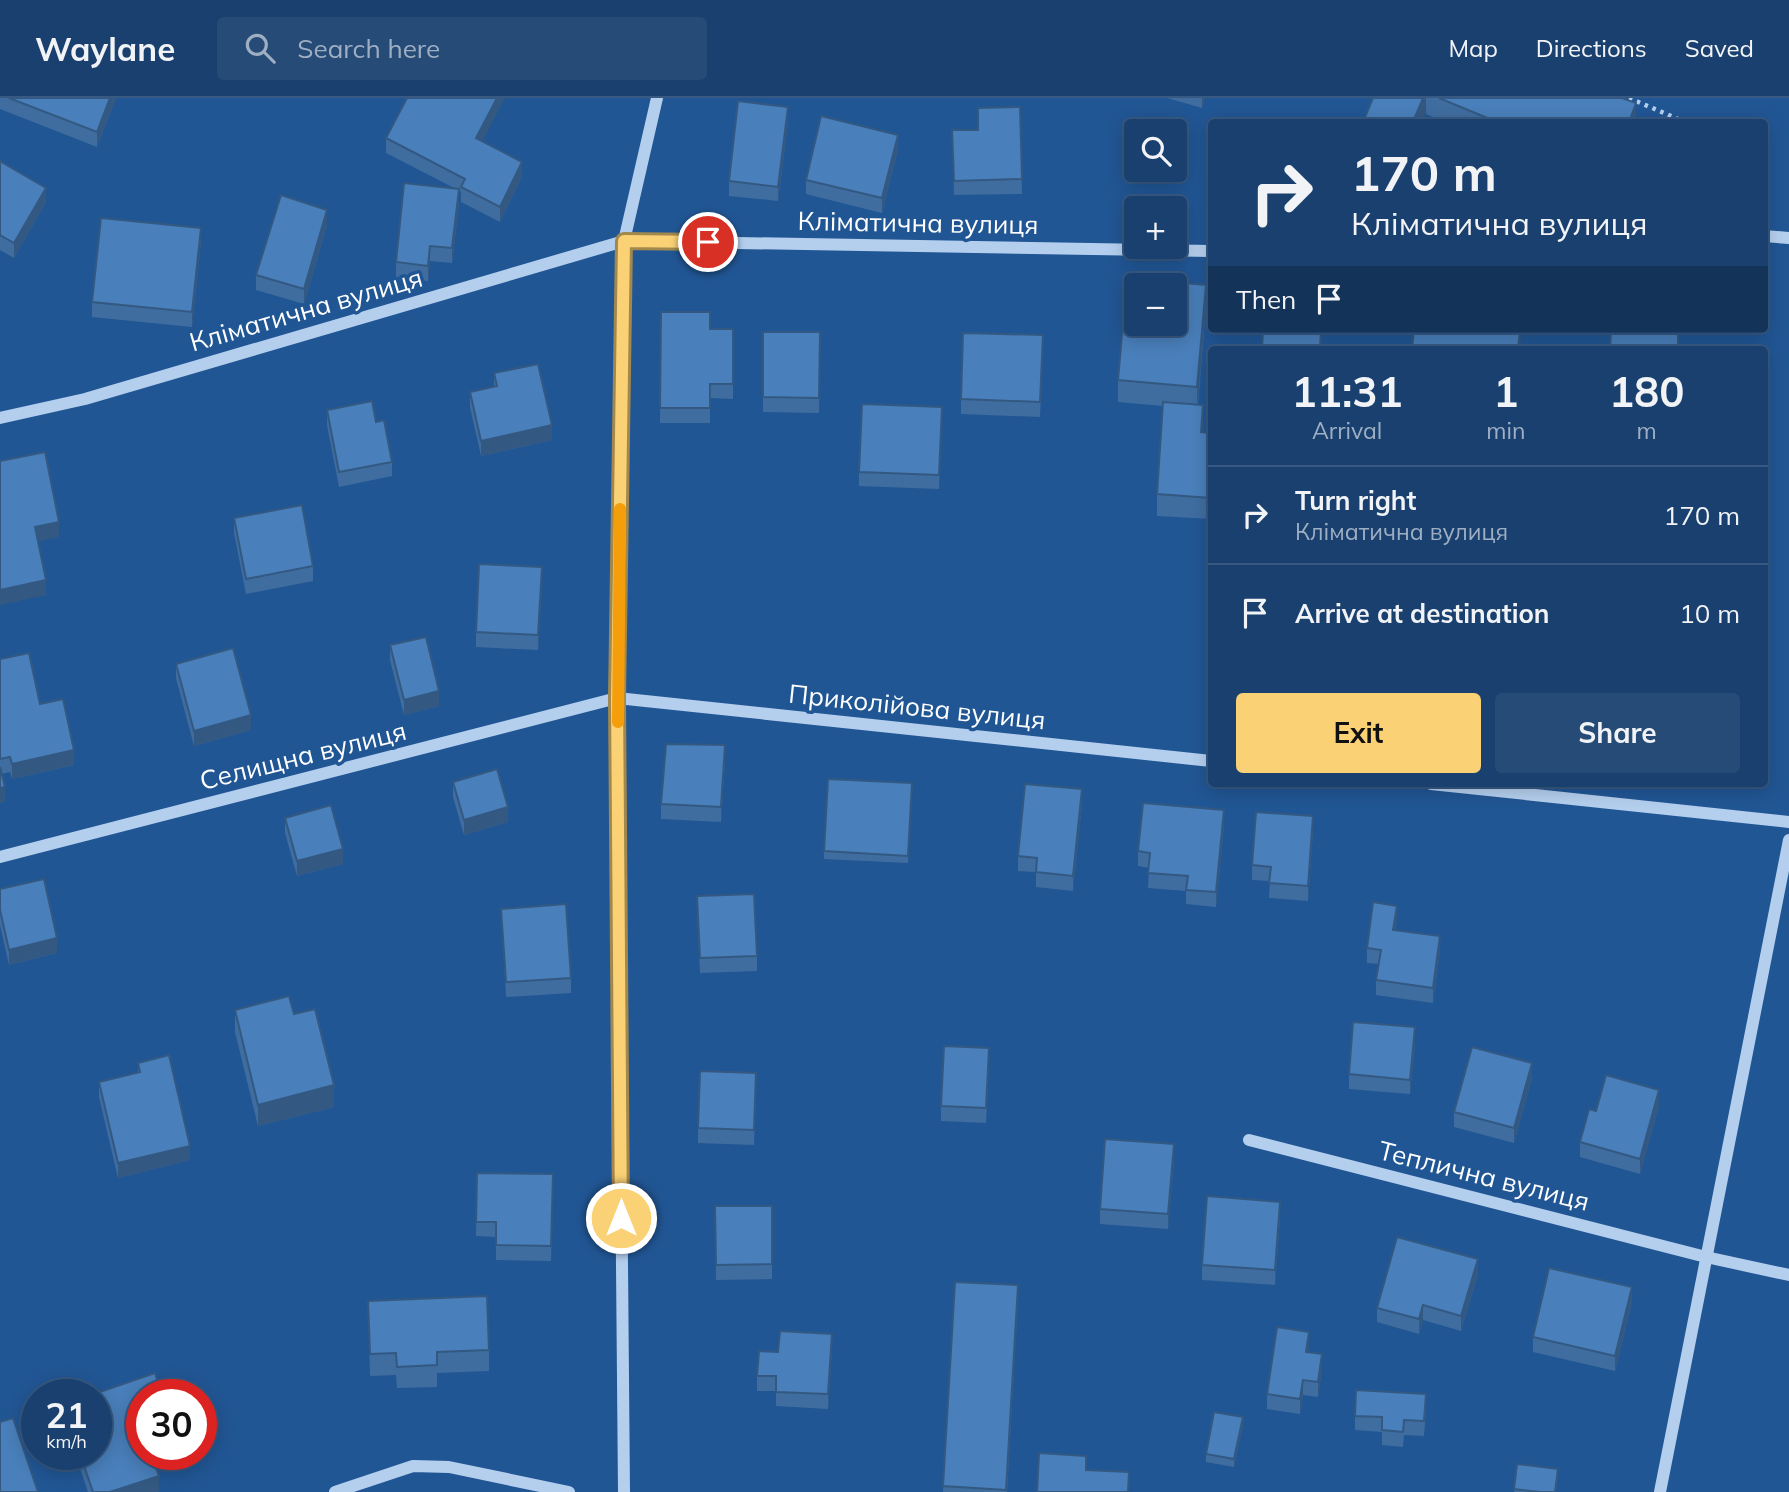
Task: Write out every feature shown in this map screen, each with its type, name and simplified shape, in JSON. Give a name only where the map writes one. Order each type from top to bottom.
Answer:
[{"type":"street","points":[[624,1492],[617,698],[624,241],[657,98]]},
{"type":"street","points":[[1768,236],[1789,238]]},
{"type":"street","name":"Кліматична вулиця","points":[[0,418],[85,398],[624,241],[1208,251]]},
{"type":"street","name":"Приколійова вулиця","points":[[617,698],[1208,761]]},
{"type":"street","name":"Селищна вулиця","points":[[0,857],[617,698]]},
{"type":"street","points":[[1459,787],[1789,822]]},
{"type":"street","points":[[1660,1492],[1789,840]]},
{"type":"street","name":"Теплична вулиця","points":[[1249,1140],[1706,1257],[1789,1275]]},
{"type":"street","points":[[335,1492],[413,1466],[449,1467],[569,1492]]},
{"type":"path","points":[[1629,98],[1678,119]]},
{"type":"building","points":[[9,98],[110,98],[97,132]]},
{"type":"building","points":[[407,98],[497,98],[476,138],[522,162],[500,207],[461,187],[465,179],[386,138]]},
{"type":"building","points":[[1373,98],[1423,98],[1414,119],[1364,119]]},
{"type":"building","points":[[1439,98],[1622,98],[1636,103],[1630,119],[1490,119]]},
{"type":"building","points":[[738,101],[788,107],[778,187],[729,181]]},
{"type":"building","points":[[1020,107],[1022,179],[954,181],[952,130],[978,130],[978,108]]},
{"type":"building","points":[[821,116],[898,135],[882,198],[806,180]]},
{"type":"building","points":[[0,161],[46,188],[14,243],[0,235]]},
{"type":"building","points":[[404,183],[459,189],[452,248],[430,246],[428,266],[396,262]]},
{"type":"building","points":[[281,195],[327,210],[304,289],[256,275]]},
{"type":"building","points":[[101,218],[201,228],[192,312],[92,302]]},
{"type":"building","points":[[1187,283],[1206,285],[1197,387],[1118,380],[1124,312],[1124,336],[1187,336]]},
{"type":"building","points":[[661,312],[710,312],[710,329],[733,329],[733,384],[710,384],[710,408],[660,408]]},
{"type":"building","points":[[763,332],[820,332],[819,398],[763,397]]},
{"type":"building","points":[[963,333],[1043,335],[1040,402],[961,399]]},
{"type":"building","points":[[1263,333],[1321,333],[1320,346],[1262,346]]},
{"type":"building","points":[[1414,333],[1520,333],[1518,346],[1412,346]]},
{"type":"building","points":[[1611,333],[1678,333],[1678,346],[1610,346]]},
{"type":"building","points":[[538,364],[552,425],[481,441],[470,392],[497,386],[494,373]]},
{"type":"building","points":[[372,401],[376,422],[384,420],[392,462],[339,472],[327,410]]},
{"type":"building","points":[[1163,402],[1203,405],[1201,432],[1208,433],[1208,498],[1157,494]]},
{"type":"building","points":[[862,404],[942,407],[939,475],[859,472]]},
{"type":"building","points":[[45,452],[59,522],[35,527],[46,580],[0,590],[0,461]]},
{"type":"building","points":[[302,505],[313,566],[246,579],[234,518]]},
{"type":"building","points":[[479,564],[542,567],[538,635],[476,632]]},
{"type":"building","points":[[426,637],[439,691],[404,700],[390,645]]},
{"type":"building","points":[[233,648],[251,715],[194,731],[176,664]]},
{"type":"building","points":[[29,653],[40,704],[63,699],[74,750],[12,764],[10,757],[0,759],[0,659]]},
{"type":"building","points":[[666,744],[725,745],[721,807],[661,804]]},
{"type":"building","points":[[0,767],[5,787],[0,788]]},
{"type":"building","points":[[497,769],[508,807],[464,820],[453,782]]},
{"type":"building","points":[[828,779],[912,783],[908,856],[824,851]]},
{"type":"building","points":[[1025,784],[1082,789],[1073,876],[1036,872],[1037,858],[1018,856]]},
{"type":"building","points":[[1143,803],[1224,810],[1216,892],[1186,890],[1188,876],[1148,873],[1150,853],[1138,851]]},
{"type":"building","points":[[331,805],[343,849],[297,861],[285,818]]},
{"type":"building","points":[[1256,812],[1313,816],[1308,886],[1269,883],[1271,867],[1252,865]]},
{"type":"building","points":[[44,879],[57,938],[9,950],[0,910],[0,889]]},
{"type":"building","points":[[754,894],[757,956],[700,958],[697,896]]},
{"type":"building","points":[[1373,902],[1397,906],[1393,930],[1440,936],[1433,988],[1376,980],[1381,950],[1367,948]]},
{"type":"building","points":[[566,904],[571,978],[506,982],[501,909]]},
{"type":"building","points":[[289,996],[294,1014],[315,1009],[334,1085],[258,1105],[235,1010]]},
{"type":"building","points":[[1353,1022],[1415,1027],[1410,1080],[1349,1074]]},
{"type":"building","points":[[944,1046],[989,1048],[986,1108],[941,1106]]},
{"type":"building","points":[[1472,1047],[1532,1063],[1514,1128],[1454,1112]]},
{"type":"building","points":[[169,1055],[190,1146],[118,1163],[99,1082],[140,1072],[138,1063]]},
{"type":"building","points":[[700,1071],[756,1073],[754,1130],[698,1128]]},
{"type":"building","points":[[1606,1075],[1659,1090],[1640,1159],[1580,1142],[1589,1109],[1596,1111]]},
{"type":"building","points":[[1105,1139],[1174,1144],[1168,1214],[1100,1209]]},
{"type":"building","points":[[477,1173],[553,1174],[551,1246],[496,1245],[496,1222],[476,1222]]},
{"type":"building","points":[[1207,1196],[1280,1202],[1275,1270],[1202,1265]]},
{"type":"building","points":[[715,1206],[772,1206],[772,1264],[716,1265]]},
{"type":"building","points":[[1397,1237],[1478,1259],[1461,1316],[1423,1305],[1419,1319],[1377,1308]]},
{"type":"building","points":[[1549,1268],[1632,1287],[1615,1356],[1533,1337]]},
{"type":"building","points":[[955,1282],[1018,1285],[1006,1490],[943,1486]]},
{"type":"building","points":[[487,1296],[489,1350],[437,1352],[437,1365],[397,1367],[396,1353],[370,1354],[368,1301]]},
{"type":"building","points":[[1277,1327],[1309,1332],[1306,1352],[1322,1354],[1318,1382],[1303,1380],[1300,1399],[1267,1394]]},
{"type":"building","points":[[780,1331],[832,1334],[828,1394],[776,1392],[776,1376],[757,1376],[759,1351],[778,1352]]},
{"type":"building","points":[[155,1373],[157,1379],[138,1379]]},
{"type":"building","points":[[126,1383],[126,1470],[157,1470],[159,1476],[110,1492],[93,1492],[85,1470],[112,1470],[112,1388]]},
{"type":"building","points":[[1356,1390],[1426,1394],[1424,1421],[1404,1420],[1403,1432],[1382,1430],[1382,1417],[1355,1416]]},
{"type":"building","points":[[1214,1412],[1243,1417],[1234,1459],[1206,1454]]},
{"type":"building","points":[[13,1418],[21,1442],[21,1470],[31,1470],[38,1492],[0,1492],[0,1422]]},
{"type":"building","points":[[1039,1453],[1086,1456],[1086,1470],[1129,1472],[1128,1492],[1037,1492]]},
{"type":"building","points":[[1517,1464],[1558,1469],[1555,1492],[1514,1489]]},
{"type":"slow traffic","points":[[618,722],[620,509]]},
{"type":"route","points":[[621,1218],[617,698],[624,241],[708,242]]}]
